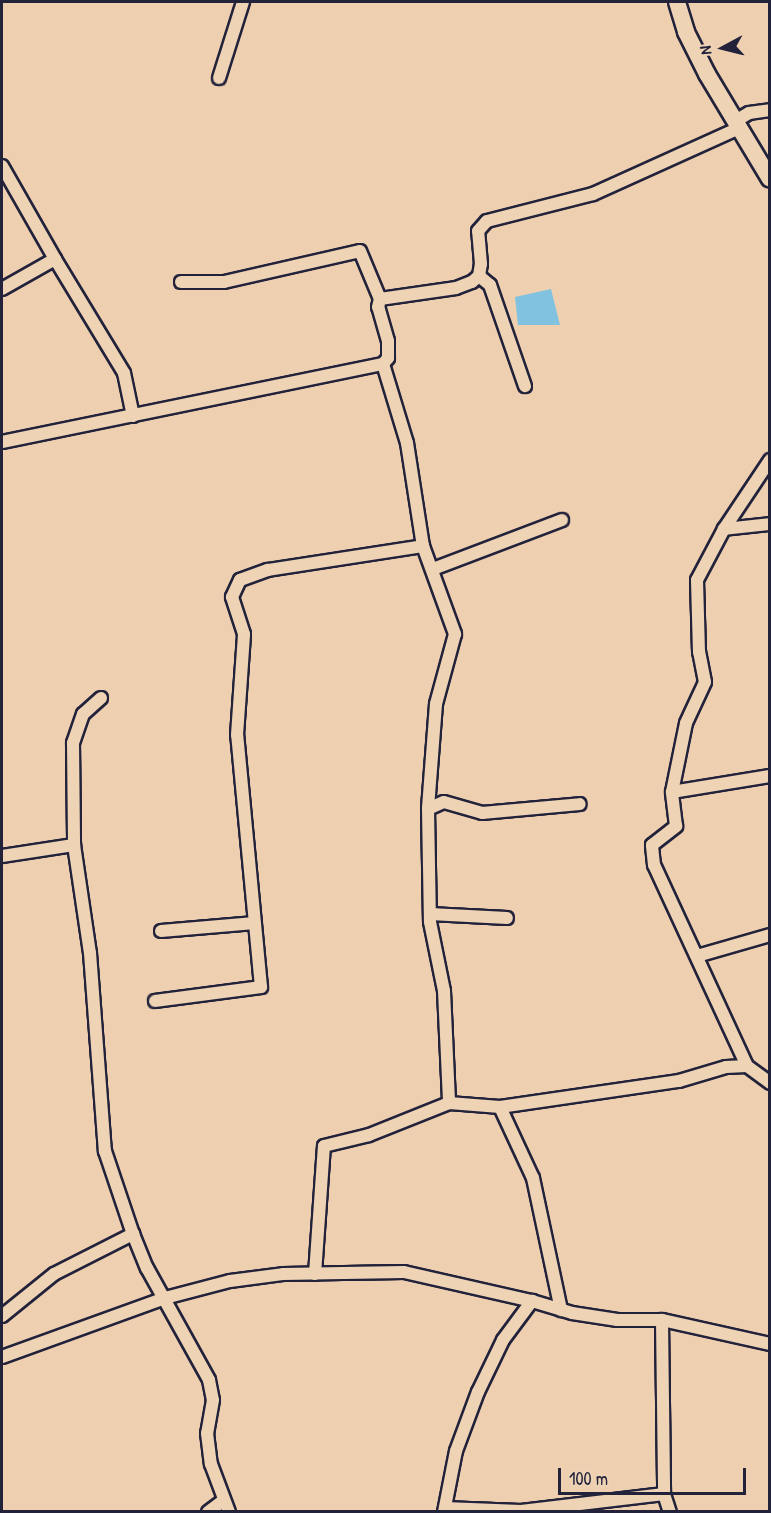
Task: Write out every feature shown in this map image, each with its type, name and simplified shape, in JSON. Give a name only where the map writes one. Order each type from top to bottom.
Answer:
[{"type":"main road","points":[[677,2],[686,32],[736,126],[770,179]]},
{"type":"street","points":[[219,78],[243,2]]},
{"type":"street","points":[[525,386],[490,285],[479,276],[478,231],[487,221],[593,194],[736,126],[749,113],[770,110]]},
{"type":"street","points":[[2,166],[124,373],[134,416]]},
{"type":"street","points":[[2,442],[383,363],[388,358],[388,341],[378,307],[380,299],[360,251],[224,282],[181,282]]},
{"type":"street","points":[[2,289],[55,259]]},
{"type":"street","points":[[380,299],[456,288],[479,276]]},
{"type":"street","points":[[383,363],[407,444],[423,546],[433,568],[455,634],[436,704],[428,809],[430,914],[444,991],[449,1103]]},
{"type":"street","points":[[770,460],[724,529],[697,580],[699,652],[705,682],[686,723],[672,792],[676,826],[652,844],[654,865],[747,1066],[770,1083]]},
{"type":"street","points":[[433,568],[562,520]]},
{"type":"street","points":[[724,529],[770,524]]},
{"type":"street","points":[[155,1001],[261,987],[237,735],[244,634],[232,597],[240,580],[268,570],[423,546]]},
{"type":"street","points":[[101,698],[83,714],[73,743],[74,845],[91,964],[105,1151],[133,1234],[209,1380],[213,1400],[207,1433],[211,1464],[226,1506],[208,1512]]},
{"type":"street","points":[[672,792],[770,776]]},
{"type":"street","points":[[428,809],[444,802],[482,813],[580,804]]},
{"type":"street","points":[[2,856],[74,845]]},
{"type":"street","points":[[430,914],[507,918]]},
{"type":"street","points":[[161,932],[255,923]]},
{"type":"street","points":[[697,956],[770,935]]},
{"type":"street","points":[[315,1274],[324,1146],[369,1135],[449,1103],[500,1107],[679,1081],[726,1067],[747,1066]]},
{"type":"street","points":[[500,1107],[533,1178],[561,1310]]},
{"type":"street","points":[[2,1316],[54,1274],[133,1234]]},
{"type":"street","points":[[2,1357],[165,1298],[230,1281],[315,1274],[404,1272],[532,1301],[561,1310],[617,1320],[662,1320],[770,1344]]},
{"type":"street","points":[[532,1301],[503,1340],[478,1392],[451,1471],[444,1510],[521,1511],[664,1494]]},
{"type":"street","points":[[662,1320],[664,1494],[670,1512]]},
{"type":"water","points":[[551,289],[560,325],[518,325],[515,297]]}]
